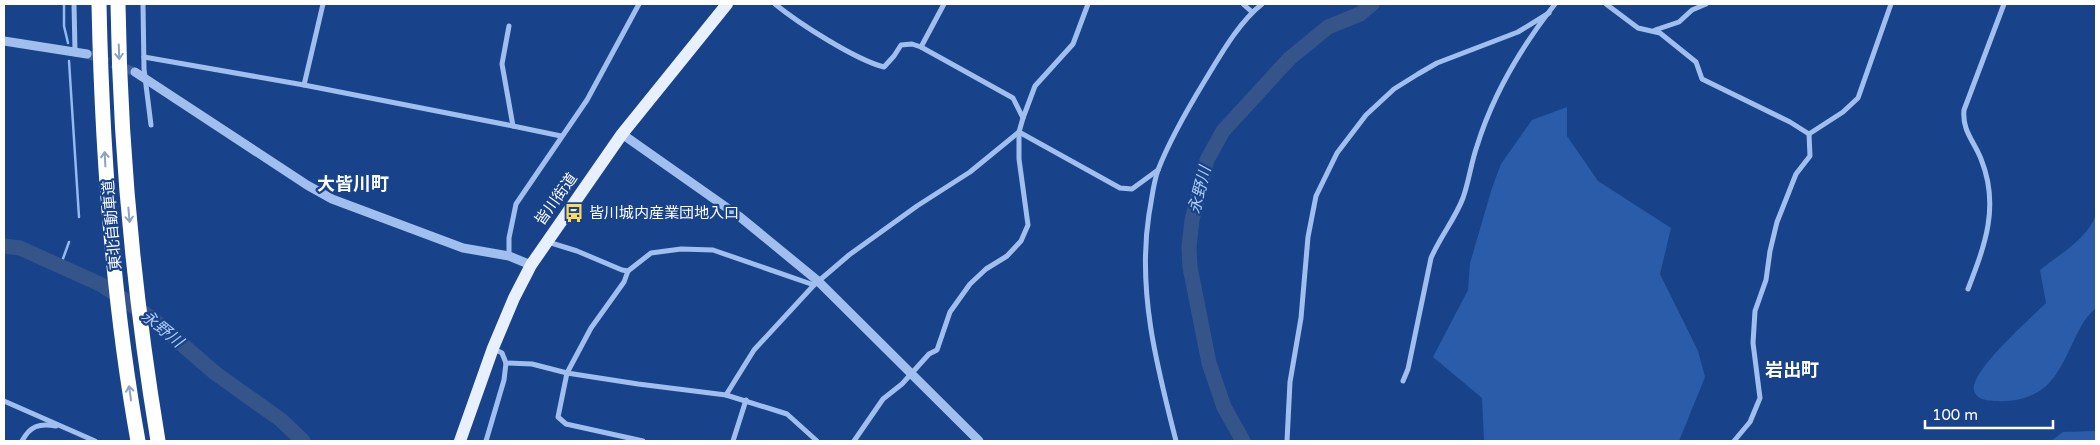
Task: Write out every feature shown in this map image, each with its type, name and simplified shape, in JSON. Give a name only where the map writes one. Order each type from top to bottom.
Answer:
[{"type":"highway","name":"東北自動車道","points":[[99,4],[104,150],[113,260],[121,333],[138,441]]},
{"type":"highway","name":"東北自動車道","points":[[118,4],[122,127],[134,273],[141,335],[158,441]]},
{"type":"main road","name":"皆川街道","points":[[460,441],[493,348],[531,264],[622,134],[727,4]]},
{"type":"street","points":[[74,4],[75,51]]},
{"type":"street","points":[[143,4],[145,78],[151,125]]},
{"type":"street","points":[[304,85],[323,4]]},
{"type":"street","points":[[509,256],[509,238],[516,204],[587,100],[639,4]]},
{"type":"street","points":[[775,4],[826,37],[873,64],[884,67],[901,45],[912,44],[921,48],[1013,98],[1023,118]]},
{"type":"street","points":[[921,48],[944,4]]},
{"type":"street","points":[[854,441],[883,399],[911,374],[929,354],[937,350],[950,312],[970,284],[986,269],[1007,256],[1021,241],[1028,225],[1022,189],[1019,132],[1035,86],[1073,44],[1088,4]]},
{"type":"street","points":[[1244,4],[1252,12]]},
{"type":"street","points":[[1176,441],[1159,376],[1149,323],[1145,270],[1146,234],[1152,195],[1158,170],[1186,112],[1213,67],[1252,12],[1262,4]]},
{"type":"street","points":[[1403,381],[1408,370],[1431,258],[1437,244],[1456,214],[1477,145],[1495,98],[1525,45],[1556,4]]},
{"type":"street","points":[[1606,4],[1638,28],[1654,30],[1679,22],[1692,10],[1706,4]]},
{"type":"street","points":[[1809,134],[1843,112],[1858,98],[1891,4]]},
{"type":"street","points":[[1968,289],[1988,230],[1991,203],[1982,159],[1963,122],[1964,110],[2004,4]]},
{"type":"street","points":[[1287,441],[1290,382],[1301,318],[1308,237],[1316,196],[1337,153],[1366,115],[1394,90],[1418,74],[1437,63],[1518,32],[1549,13]]},
{"type":"street","points":[[509,26],[502,64],[513,126]]},
{"type":"street","points":[[1654,30],[1696,62],[1702,79],[1790,122],[1809,134]]},
{"type":"street","points":[[4,41],[87,54]]},
{"type":"street","points":[[144,57],[304,85],[561,136]]},
{"type":"street","points":[[135,72],[307,185],[332,199],[463,248],[509,256],[531,264]]},
{"type":"street","points":[[1019,132],[1120,188],[1132,189],[1158,170]]},
{"type":"street","points":[[726,395],[754,350],[816,283],[849,255],[917,206],[970,172],[1019,132]]},
{"type":"street","points":[[622,134],[740,218],[816,283],[979,441]]},
{"type":"street","points":[[1734,441],[1750,422],[1760,398],[1754,343],[1755,311],[1766,280],[1770,251],[1778,222],[1796,174],[1810,156],[1809,134]]},
{"type":"street","points":[[546,241],[628,271]]},
{"type":"street","points":[[643,441],[566,424],[558,417],[568,372],[591,328],[624,282],[628,271],[651,253],[681,249],[713,250],[816,283]]},
{"type":"street","points":[[486,441],[504,380],[506,363],[502,353],[493,348]]},
{"type":"street","points":[[506,363],[532,364],[568,372],[726,395],[746,400],[787,414],[817,441]]},
{"type":"street","points":[[733,441],[746,400]]},
{"type":"street","points":[[4,401],[95,441]]},
{"type":"street","points":[[22,441],[28,431],[36,426],[46,424],[60,426]]},
{"type":"shaded area","points":[[1567,107],[1567,136],[1598,181],[1671,228],[1660,274],[1698,351],[1705,377],[1679,441],[1484,441],[1482,398],[1433,357],[1468,290],[1470,263],[1501,164],[1532,120]]},
{"type":"shaded area","points":[[2096,215],[2096,308],[2082,326],[2058,372],[2041,390],[2025,398],[1990,401],[1980,398],[1974,390],[1975,381],[1982,370],[2003,345],[2046,303],[2040,270],[2080,239],[2092,224]]},
{"type":"shaded area","points":[[2096,431],[2096,441],[2051,441],[2063,432]]},
{"type":"waterway","points":[[64,4],[64,26],[68,43]]},
{"type":"waterway","name":"永野川","points":[[1243,441],[1224,407],[1209,363],[1190,267],[1189,247],[1192,220],[1207,160],[1223,131],[1289,59],[1328,27],[1360,14],[1372,4]]},
{"type":"waterway","points":[[69,61],[79,217]]},
{"type":"waterway","points":[[60,267],[69,242]]},
{"type":"waterway","name":"永野川","points":[[4,246],[20,248],[102,285],[154,320],[215,373],[281,420],[303,441]]},
{"type":"tunnel","points":[[87,54],[135,72]]},
{"type":"place","name":"皆川城内産業団地入口","points":[[574,213]]},
{"type":"district","name":"大皆川町","points":[[353,184]]},
{"type":"district","name":"岩出町","points":[[1792,370]]}]
